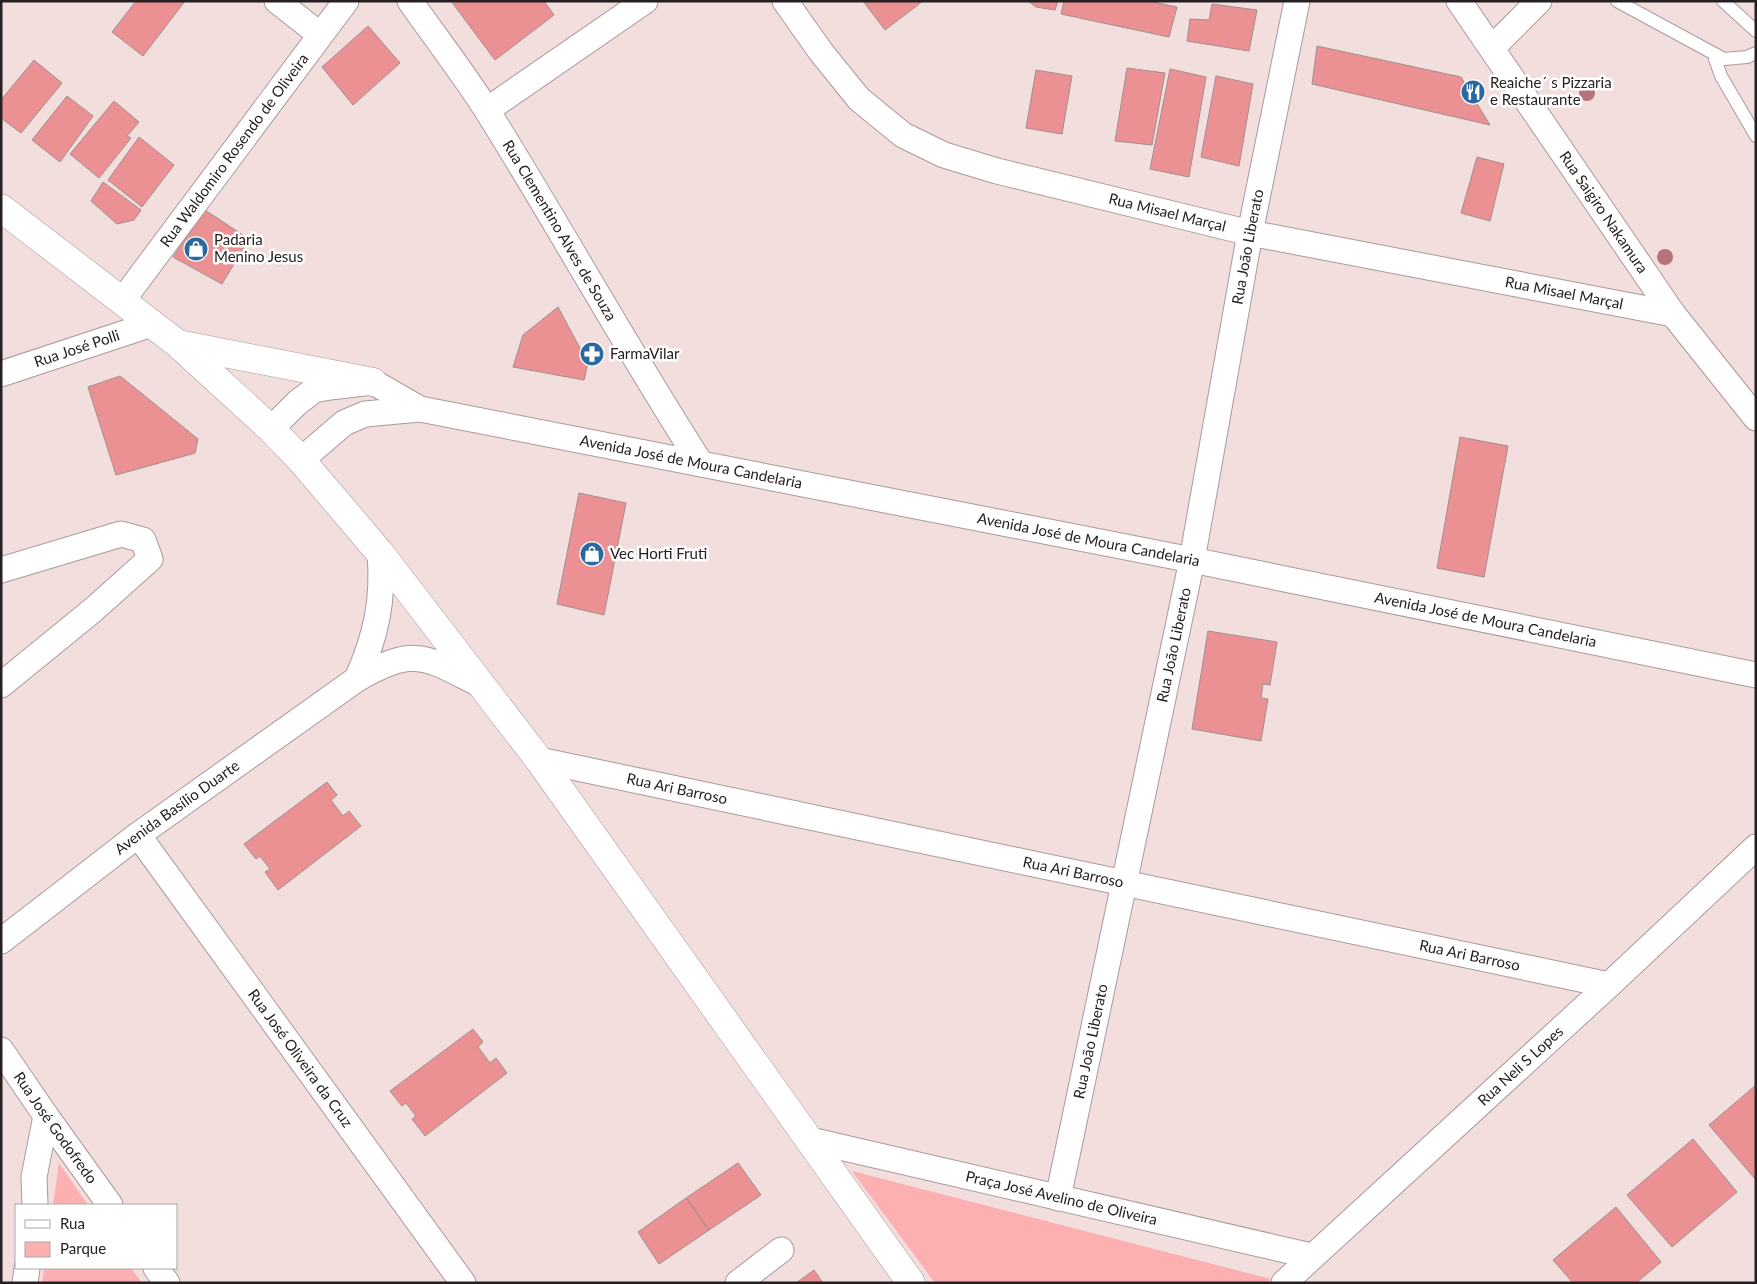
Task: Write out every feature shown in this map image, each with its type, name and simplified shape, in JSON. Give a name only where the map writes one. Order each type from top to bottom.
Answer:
[{"type":"main road","points":[[1,208],[178,344],[302,460],[380,553],[539,760],[911,1283]]},
{"type":"main road","points":[[178,344],[373,382]]},
{"type":"street","points":[[277,1],[319,34]]},
{"type":"street","name":"Rua Waldomiro Rosendo de Oliveira","points":[[122,301],[319,34],[346,1]]},
{"type":"street","name":"Rua Clementino Alves de Souza","points":[[410,1],[487,110],[618,326],[651,387],[701,464]]},
{"type":"street","points":[[487,110],[645,1]]},
{"type":"street","name":"Rua Misael Marçal","points":[[786,1],[821,52],[859,99],[903,135],[944,155],[997,171],[1250,233],[1672,314]]},
{"type":"street","name":"Rua João Liberato","points":[[1058,1198],[1192,560],[1250,233],[1296,1]]},
{"type":"street","name":"Rua Saigiro Nakamura","points":[[1458,1],[1492,48],[1672,314],[1756,418]]},
{"type":"street","points":[[1492,48],[1539,1]]},
{"type":"street","name":"Rua José Polli","points":[[1,374],[152,324]]},
{"type":"street","points":[[271,429],[297,403],[314,390],[373,382]]},
{"type":"street","name":"Avenida José de Moura Candelaria","points":[[373,382],[420,410]]},
{"type":"street","name":"Avenida José de Moura Candelaria","points":[[302,460],[344,423],[365,414],[420,410],[1192,560],[1756,675]]},
{"type":"street","points":[[1,570],[121,534],[143,540],[150,559],[93,610],[3,680]]},
{"type":"street","points":[[357,679],[372,645],[377,622],[382,579],[380,553]]},
{"type":"street","name":"Avenida Basílio Duarte","points":[[1,942],[138,835],[357,679],[398,659],[417,657],[434,661],[483,686]]},
{"type":"street","name":"Rua Ari Barroso","points":[[539,760],[1609,985]]},
{"type":"street","name":"Rua José Oliveira da Cruz","points":[[138,835],[463,1283]]},
{"type":"street","name":"Rua Neli S Lopes","points":[[1284,1283],[1311,1256],[1609,985],[1756,847]]},
{"type":"street","name":"Rua José Godofredo","points":[[1,1050],[109,1204]]},
{"type":"street","points":[[35,1204],[34,1177],[46,1116]]},
{"type":"street","name":"Praça José Avelino de Oliveira","points":[[810,1140],[1311,1256]]},
{"type":"street","points":[[738,1283],[781,1250]]},
{"type":"street","points":[[25,1283],[27,1269]]},
{"type":"street","points":[[157,1269],[167,1283]]},
{"type":"lane","points":[[1617,1],[1724,59],[1747,57],[1756,53]]},
{"type":"lane","points":[[1723,1],[1756,31]]},
{"type":"lane","points":[[1718,56],[1715,59],[1718,71],[1756,136]]},
{"type":"green space","points":[[59,1163],[87,1204],[53,1204]]},
{"type":"green space","points":[[852,1171],[1271,1279],[1267,1283],[935,1283]]},
{"type":"green space","points":[[44,1269],[132,1269],[142,1283],[42,1283]]},
{"type":"building","points":[[136,1],[185,1],[143,56],[112,32]]},
{"type":"building","points":[[451,1],[544,1],[554,15],[495,60]]},
{"type":"building","points":[[863,1],[923,1],[885,30]]},
{"type":"building","points":[[1028,1],[1058,1],[1055,10],[1036,7]]},
{"type":"building","points":[[1064,1],[1149,1],[1177,7],[1169,37],[1061,14]]},
{"type":"building","points":[[1212,4],[1257,10],[1249,51],[1187,41],[1190,19],[1209,20]]},
{"type":"building","points":[[368,26],[400,63],[353,105],[322,67]]},
{"type":"building","points":[[1317,46],[1461,77],[1490,125],[1312,84]]},
{"type":"building","points":[[34,60],[62,83],[21,133],[1,118],[1,100]]},
{"type":"building","points":[[1127,68],[1165,73],[1152,145],[1115,141]]},
{"type":"building","points":[[1170,69],[1206,77],[1189,177],[1150,169]]},
{"type":"building","points":[[1036,70],[1072,76],[1062,134],[1026,128]]},
{"type":"building","points":[[1216,76],[1253,84],[1239,166],[1201,157]]},
{"type":"building","points":[[67,96],[93,116],[60,162],[32,140]]},
{"type":"building","points":[[114,101],[139,122],[127,136],[131,138],[99,178],[70,154]]},
{"type":"building","points":[[139,137],[174,165],[142,207],[108,180]]},
{"type":"building","points":[[1477,157],[1504,164],[1490,221],[1461,213]]},
{"type":"building","points":[[103,182],[141,210],[134,220],[117,224],[91,201]]},
{"type":"building","points":[[205,210],[249,239],[222,284],[173,257]]},
{"type":"building","points":[[558,307],[588,363],[584,380],[513,367],[523,335]]},
{"type":"building","points":[[120,376],[198,439],[195,453],[116,475],[88,387]]},
{"type":"building","points":[[1460,437],[1508,446],[1484,577],[1437,568]]},
{"type":"building","name":"Vec Horti Fruti","points":[[579,493],[626,503],[604,615],[557,604]]},
{"type":"building","points":[[1208,631],[1277,642],[1270,685],[1263,684],[1261,698],[1268,699],[1261,741],[1192,729]]},
{"type":"building","points":[[327,782],[337,795],[331,800],[343,816],[349,811],[361,826],[278,890],[265,872],[270,869],[260,856],[256,859],[244,844]]},
{"type":"building","points":[[473,1029],[483,1042],[478,1047],[490,1063],[496,1058],[507,1073],[425,1136],[412,1119],[416,1116],[406,1103],[402,1106],[390,1091]]},
{"type":"building","points":[[1756,1085],[1756,1180],[1709,1125]]},
{"type":"building","points":[[1693,1139],[1737,1192],[1672,1247],[1627,1195]]},
{"type":"building","points":[[738,1163],[761,1195],[709,1230],[686,1198]]},
{"type":"building","points":[[686,1198],[709,1230],[659,1264],[638,1232]]},
{"type":"building","points":[[1616,1207],[1661,1262],[1636,1283],[1573,1283],[1553,1260]]},
{"type":"building","points":[[814,1270],[823,1283],[796,1283]]},
{"type":"place","name":"Reaiche´ s Pizzaria e Restaurante","points":[[1473,92]]},
{"type":"place","name":"Padaria Menino Jesus","points":[[196,249]]},
{"type":"place","name":"FarmaVilar","points":[[592,354]]},
{"type":"place","name":"Vec Horti Fruti","points":[[592,554]]}]
